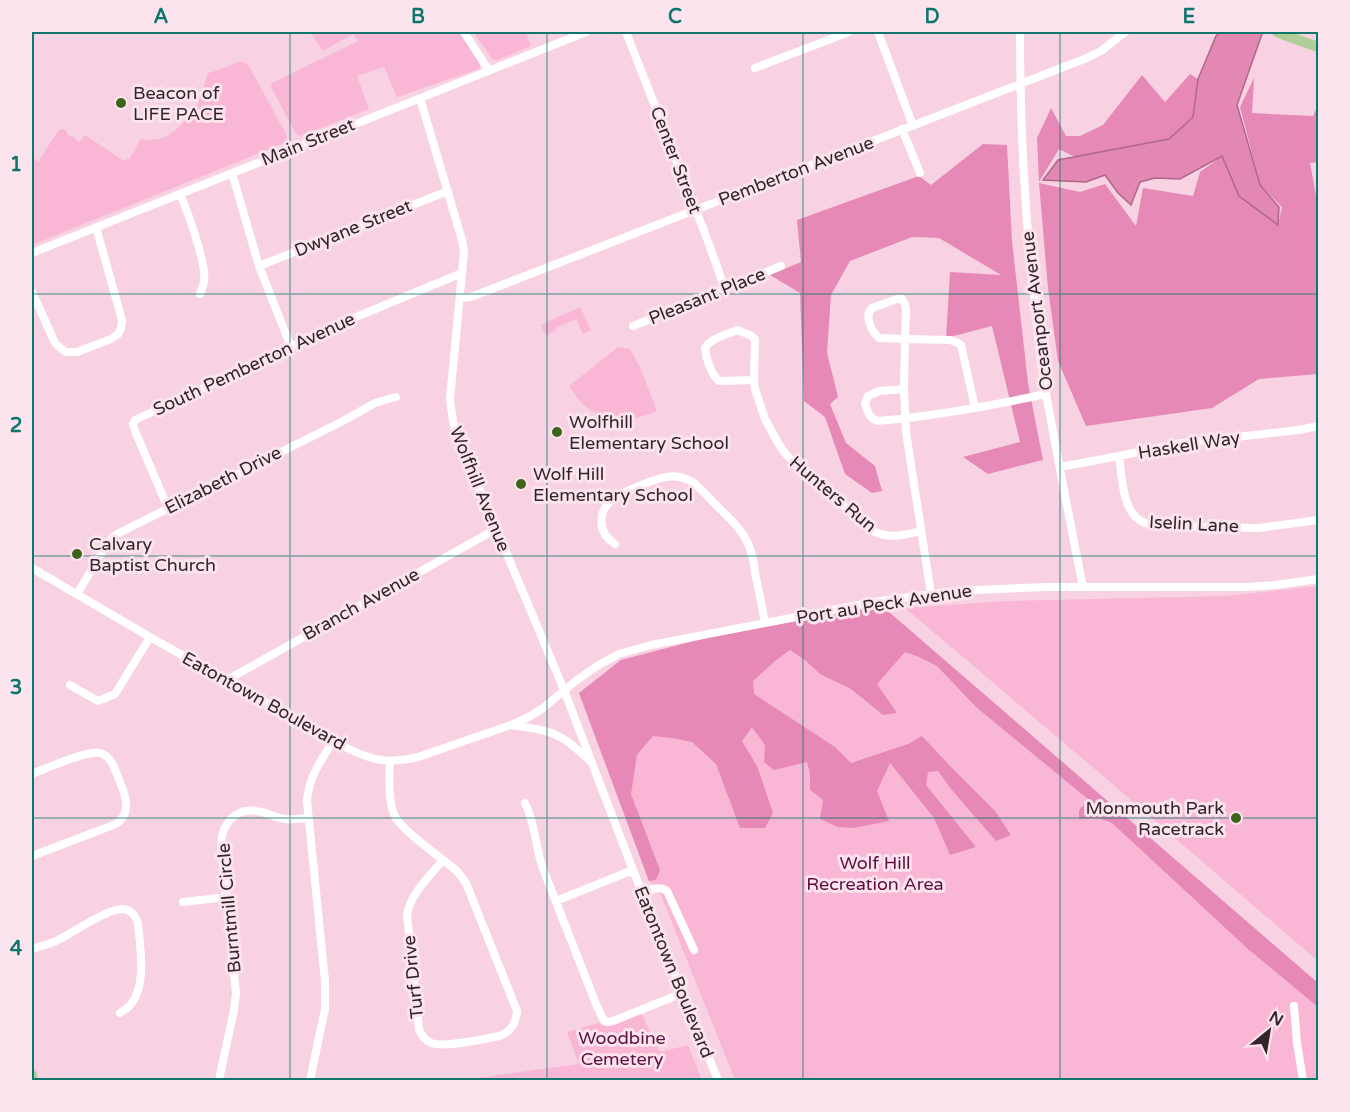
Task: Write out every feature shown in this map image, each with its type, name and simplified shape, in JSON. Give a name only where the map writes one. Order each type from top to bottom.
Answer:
[{"type":"main road","points":[[1277,32],[1318,47]]},
{"type":"main road","points":[[32,1075],[33,1080]]},
{"type":"street","points":[[464,32],[489,71]]},
{"type":"street","name":"Main Street","points":[[32,253],[586,32]]},
{"type":"street","name":"Center Street","points":[[626,32],[725,289]]},
{"type":"street","points":[[755,68],[849,32]]},
{"type":"street","points":[[878,32],[913,126]]},
{"type":"street","name":"Oceanport Avenue","points":[[1020,32],[1020,84],[1027,232],[1046,394],[1083,587]]},
{"type":"street","name":"Pemberton Avenue","points":[[460,298],[471,297],[1020,84],[1095,54],[1125,32]]},
{"type":"street","name":"Wolfhill Avenue","points":[[420,98],[463,246],[464,259],[450,408],[453,422],[564,690],[591,762]]},
{"type":"street","points":[[902,129],[920,173]]},
{"type":"street","points":[[232,172],[259,266],[291,347]]},
{"type":"street","name":"Dwyane Street","points":[[259,266],[448,191]]},
{"type":"street","points":[[180,194],[203,267],[204,281],[200,294]]},
{"type":"street","points":[[32,292],[55,343],[66,352],[77,352],[118,334],[122,320],[96,227]]},
{"type":"street","name":"Pleasant Place","points":[[633,326],[781,266]]},
{"type":"street","name":"South Pemberton Avenue","points":[[168,508],[135,431],[134,421],[344,322],[462,273]]},
{"type":"street","points":[[931,594],[906,432],[904,389],[905,339],[906,310],[903,300],[897,299],[869,311],[867,315],[869,322],[875,335],[879,338],[905,339],[943,340],[961,345],[975,408]]},
{"type":"street","points":[[737,330],[754,337],[756,344],[754,380],[719,381],[713,374],[705,354],[706,345],[714,339],[737,330]]},
{"type":"street","name":"Hunters Run","points":[[754,380],[765,419],[778,443],[793,462],[872,530],[884,536],[895,537],[921,531]]},
{"type":"street","points":[[904,389],[875,392],[868,396],[865,401],[867,410],[874,420],[975,408],[1046,394]]},
{"type":"street","name":"Elizabeth Drive","points":[[77,594],[112,537],[375,403],[396,398]]},
{"type":"street","name":"Haskell Way","points":[[1060,467],[1182,443],[1318,426]]},
{"type":"street","name":"Iselin Lane","points":[[1119,456],[1130,511],[1141,522],[1157,526],[1259,528],[1318,520]]},
{"type":"street","points":[[615,544],[605,535],[601,524],[604,509],[611,500],[659,478],[674,476],[687,479],[735,523],[747,540],[765,623]]},
{"type":"street","name":"Branch Avenue","points":[[227,680],[496,529]]},
{"type":"street","name":"Eatontown Boulevard","points":[[32,568],[333,741],[365,757],[390,761],[418,757],[511,725]]},
{"type":"street","name":"Port au Peck Avenue","points":[[511,725],[543,708],[597,666],[630,650],[874,602],[931,594],[1009,588],[1248,587],[1318,579]]},
{"type":"street","points":[[70,685],[98,701],[115,694],[150,637]]},
{"type":"street","points":[[511,725],[559,736],[591,762]]},
{"type":"street","points":[[310,1080],[323,1019],[325,981],[307,801],[313,775],[333,741]]},
{"type":"street","points":[[32,774],[90,752],[100,753],[113,765],[127,804],[126,813],[116,824],[32,856]]},
{"type":"street","name":"Turf Drive","points":[[390,761],[389,782],[392,809],[397,820],[457,871],[468,887],[516,1007],[516,1017],[511,1030],[499,1036],[438,1045],[426,1040],[419,1029],[407,915],[415,895],[443,860]]},
{"type":"street","name":"Eatontown Boulevard","points":[[591,762],[718,1080]]},
{"type":"street","points":[[525,802],[532,818],[537,852],[604,1021],[613,1021],[683,993]]},
{"type":"street","name":"Burntmill Circle","points":[[219,1080],[236,993],[221,841],[224,829],[231,819],[240,813],[252,810],[284,819],[309,818]]},
{"type":"street","points":[[556,901],[633,870]]},
{"type":"street","points":[[642,893],[658,888],[667,891],[694,950]]},
{"type":"street","points":[[183,902],[226,897]]},
{"type":"street","points":[[32,949],[58,940],[111,912],[121,909],[132,912],[138,924],[140,983],[134,1000],[120,1013]]},
{"type":"street","points":[[1294,1006],[1303,1080]]},
{"type":"green space","points":[[311,32],[462,32],[482,63],[479,69],[397,97],[384,67],[357,76],[369,109],[301,136],[296,134],[271,87],[272,83],[358,41],[353,34],[325,50],[321,49]]},
{"type":"green space","points":[[473,32],[526,32],[531,46],[497,60],[492,59]]},
{"type":"green space","points":[[240,61],[250,68],[286,134],[287,142],[32,245],[32,158],[38,162],[60,129],[66,130],[68,136],[80,142],[85,135],[124,161],[130,158],[141,139],[161,138],[172,133],[186,119],[193,120],[208,73]]},
{"type":"green space","points":[[580,307],[591,330],[583,334],[576,319],[556,328],[557,330],[546,336],[541,325]]},
{"type":"green space","points":[[618,347],[630,349],[640,367],[657,411],[624,419],[600,415],[585,406],[569,386]]},
{"type":"green space","name":"Monmouth Park Racetrack","points":[[1318,586],[1318,961],[905,608],[1006,601],[1226,596]]},
{"type":"green space","name":"Wolf Hill Recreation Area","points":[[882,606],[1318,983],[1318,1080],[735,1080],[658,888],[649,881],[579,693],[621,660],[725,633]]},
{"type":"green space","name":"Woodbine Cemetery","points":[[640,1011],[660,1052],[688,1045],[702,1080],[463,1080],[579,1064],[567,1032]]},
{"type":"shaded area","points":[[1221,32],[1264,32],[1237,105],[1260,185],[1279,207],[1278,225],[1239,196],[1222,156],[1180,179],[1155,178],[1140,182],[1131,205],[1118,193],[1105,175],[1086,182],[1043,180],[1058,160],[1169,139],[1193,117],[1198,79],[1216,36]]},
{"type":"shaded area","points":[[1190,74],[1198,79],[1193,117],[1169,139],[1075,157],[1059,149],[1039,182],[1037,138],[1051,108],[1066,136],[1080,136],[1103,125],[1142,75],[1165,102]]},
{"type":"shaded area","points":[[1254,78],[1252,113],[1313,116],[1317,107],[1318,162],[1310,163],[1318,206],[1318,374],[1259,379],[1212,408],[1086,426],[1058,361],[1048,288],[1039,183],[1080,192],[1105,184],[1136,226],[1143,188],[1193,196],[1200,172],[1222,156],[1239,196],[1278,225],[1282,207],[1260,185],[1240,107]]},
{"type":"shaded area","points":[[983,144],[1007,145],[1012,241],[1028,383],[1043,460],[988,474],[963,457],[1020,442],[992,326],[946,338],[950,272],[1001,275],[939,238],[912,237],[850,261],[831,295],[827,353],[838,397],[830,404],[846,443],[875,466],[882,491],[872,493],[845,474],[825,417],[804,401],[800,293],[770,275],[801,262],[797,220],[919,176],[931,185]]},
{"type":"shaded area","points":[[882,606],[1318,983],[1318,1007],[1248,949],[1112,823],[1099,818],[1079,819],[1079,810],[1089,800],[976,707],[937,666],[905,652],[877,684],[897,713],[883,715],[851,689],[820,674],[790,650],[753,681],[754,694],[835,747],[851,763],[908,744],[922,736],[995,811],[1011,835],[996,841],[938,771],[928,772],[926,785],[976,847],[950,855],[934,818],[890,763],[877,791],[889,821],[853,828],[838,827],[820,819],[823,800],[810,790],[810,773],[807,762],[774,770],[764,762],[765,745],[752,727],[742,741],[757,766],[773,813],[765,828],[740,828],[716,764],[692,742],[653,736],[637,755],[631,794],[660,870],[656,880],[649,881],[579,693],[621,660],[725,633]]},
{"type":"place","name":"Beacon of LIFE PACE","points":[[121,103]]},
{"type":"place","name":"Wolfhill Elementary School","points":[[557,432]]},
{"type":"place","name":"Wolf Hill Elementary School","points":[[521,484]]},
{"type":"place","name":"Calvary Baptist Church","points":[[77,554]]},
{"type":"place","name":"Monmouth Park Racetrack","points":[[1236,818]]}]
